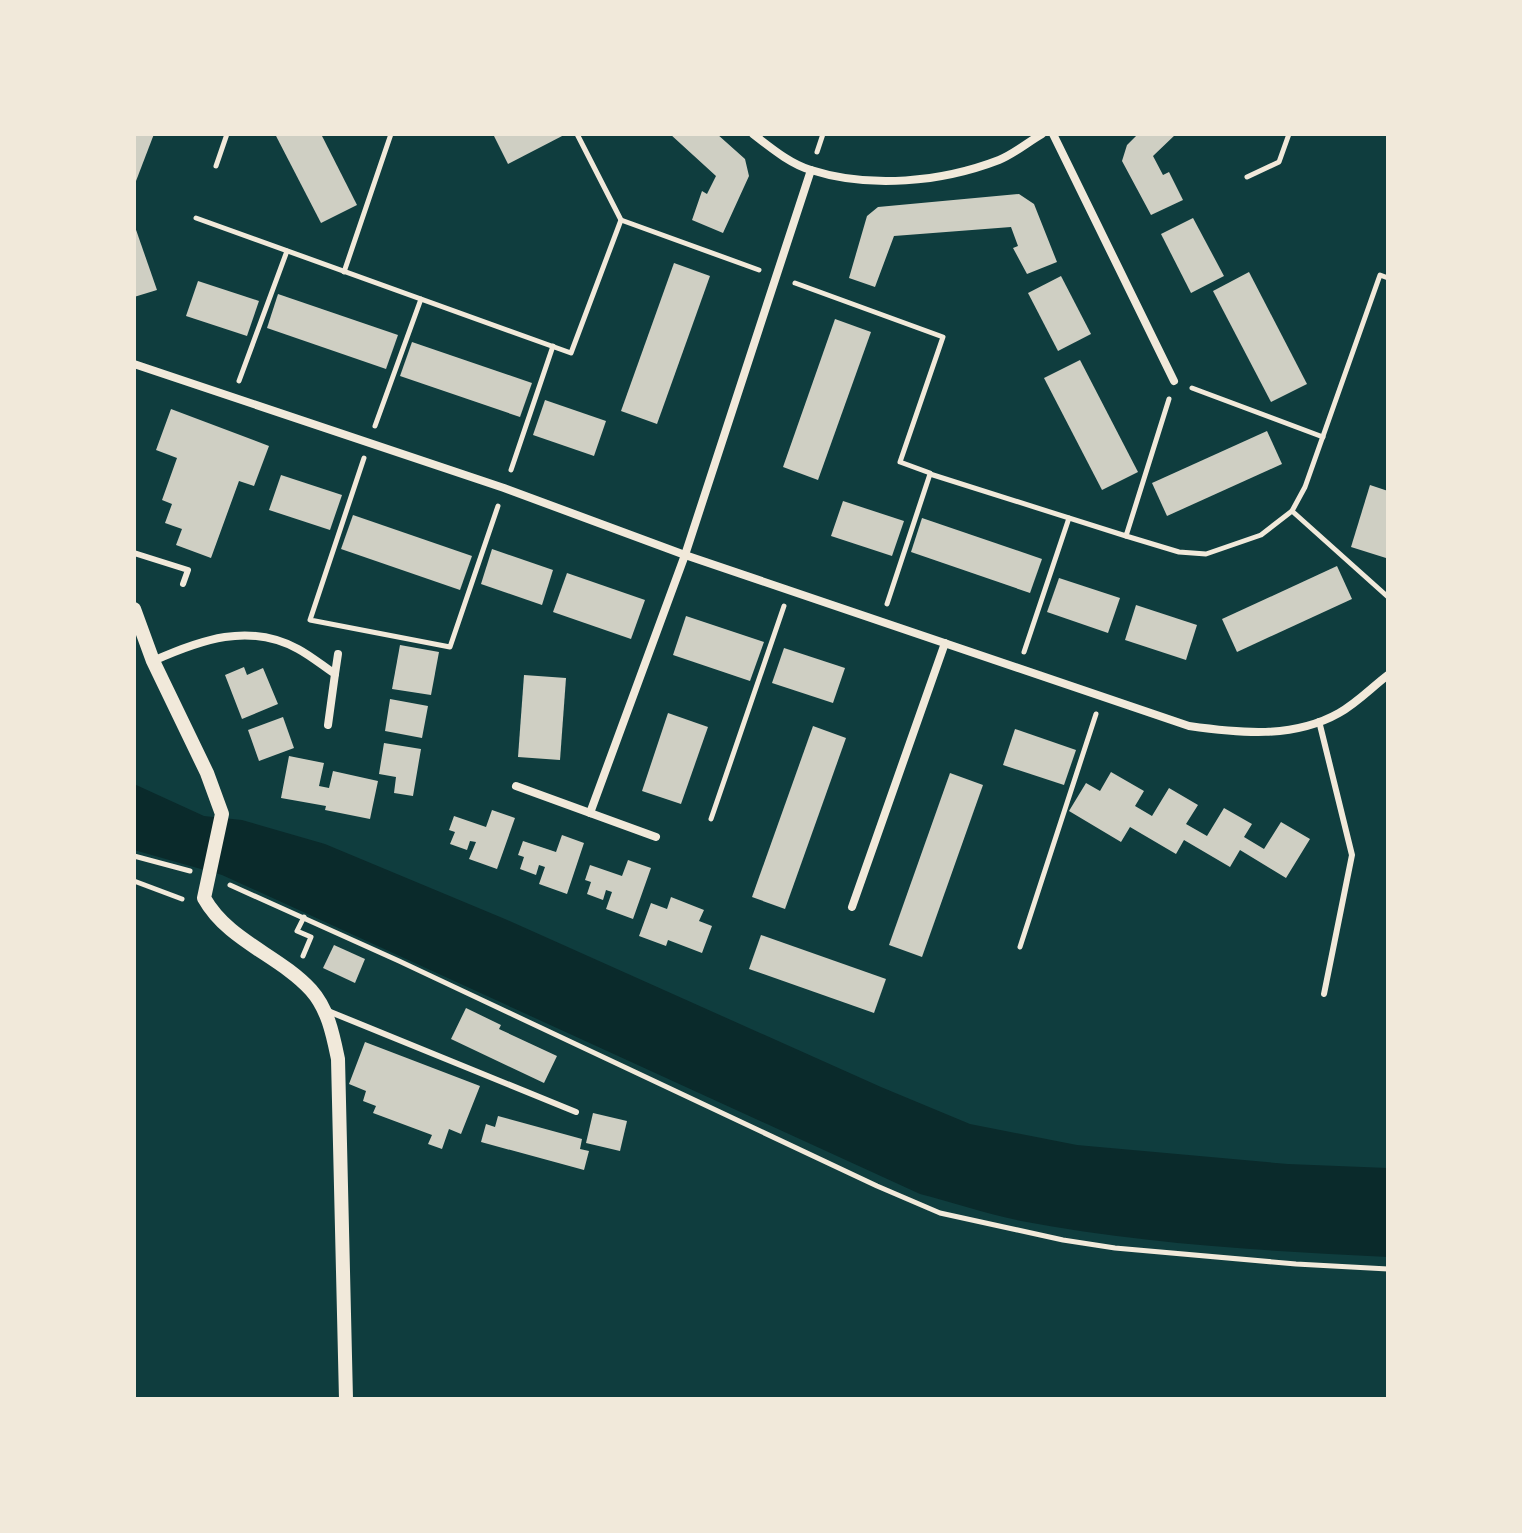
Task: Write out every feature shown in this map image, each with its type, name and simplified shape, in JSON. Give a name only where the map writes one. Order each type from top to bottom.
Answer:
[{"type":"street","points":[[753,134],[792,162],[811,170],[875,181],[920,181],[1001,160],[1042,134]]},
{"type":"street","points":[[1053,134],[1174,381]]},
{"type":"street","points":[[590,813],[685,555],[811,170]]},
{"type":"street","points":[[134,364],[504,488],[685,555],[1189,726],[1239,733],[1294,730],[1339,713],[1388,675]]},
{"type":"street","points":[[134,609],[153,661],[207,773],[222,814],[204,898],[224,925],[291,972],[312,991],[324,1009],[338,1059],[346,1399]]},
{"type":"street","points":[[153,661],[196,642],[236,634],[268,638],[297,648],[335,674]]},
{"type":"street","points":[[852,907],[945,643]]},
{"type":"street","points":[[328,725],[338,654]]},
{"type":"street","points":[[516,786],[656,837]]},
{"type":"lane","points":[[134,553],[188,570],[183,584]]},
{"type":"lane","points":[[1319,721],[1352,855],[1324,994]]},
{"type":"lane","points":[[324,1009],[576,1112]]},
{"type":"path","points":[[216,166],[227,134]]},
{"type":"path","points":[[344,272],[391,134]]},
{"type":"path","points":[[1247,177],[1279,162],[1289,134]]},
{"type":"path","points":[[196,218],[571,353],[621,220]]},
{"type":"path","points":[[233,397],[287,251]]},
{"type":"path","points":[[881,620],[930,474],[1179,552],[1206,554],[1261,535],[1292,511],[1305,487],[1380,275],[1388,278]]},
{"type":"path","points":[[421,299],[310,620],[450,647],[553,346]]},
{"type":"path","points":[[1126,536],[1174,381],[1323,437]]},
{"type":"path","points":[[1292,511],[1388,597]]},
{"type":"path","points":[[1019,668],[1069,518]]},
{"type":"path","points":[[711,819],[789,589]]},
{"type":"path","points":[[1020,947],[1101,698]]},
{"type":"path","points":[[134,881],[185,901],[204,898]]},
{"type":"path","points":[[309,941],[311,937],[297,931],[304,917],[940,1213],[1115,1248],[1388,1269]]},
{"type":"water","points":[[134,784],[204,816],[242,820],[325,844],[505,919],[970,1124],[1077,1145],[1288,1164],[1388,1168],[1388,1257],[1158,1241],[1067,1229],[983,1212],[920,1194],[222,875],[134,850]]},
{"type":"building","points":[[134,134],[154,134],[136,181],[134,180]]},
{"type":"building","points":[[275,134],[321,134],[357,205],[321,223]]},
{"type":"building","points":[[493,134],[566,134],[508,164]]},
{"type":"building","points":[[670,134],[717,134],[745,159],[749,176],[723,233],[692,220],[702,191],[707,194],[716,176]]},
{"type":"building","points":[[1138,134],[1176,134],[1153,156],[1163,175],[1169,172],[1183,200],[1151,215],[1122,161],[1127,145]]},
{"type":"building","points":[[1019,194],[1034,204],[1057,262],[1027,274],[1013,248],[1018,246],[1011,227],[894,236],[875,287],[849,278],[867,216],[878,207]]},
{"type":"building","points":[[1193,218],[1224,276],[1191,293],[1161,234]]},
{"type":"building","points":[[134,224],[157,290],[134,297]]},
{"type":"building","points":[[674,263],[710,276],[657,424],[621,411]]},
{"type":"building","points":[[1249,272],[1307,384],[1271,402],[1213,291]]},
{"type":"building","points":[[1061,276],[1091,334],[1058,351],[1028,293]]},
{"type":"building","points":[[198,281],[259,301],[247,336],[186,316]]},
{"type":"building","points":[[278,294],[398,335],[386,369],[267,328]]},
{"type":"building","points":[[835,319],[871,332],[818,480],[783,467]]},
{"type":"building","points":[[412,342],[532,383],[520,417],[400,376]]},
{"type":"building","points":[[1080,360],[1138,472],[1102,490],[1044,378]]},
{"type":"building","points":[[545,400],[606,421],[594,456],[533,435]]},
{"type":"building","points":[[171,409],[269,446],[254,486],[239,481],[211,558],[176,545],[182,529],[165,523],[172,504],[162,500],[177,458],[156,450]]},
{"type":"building","points":[[1267,431],[1282,464],[1167,516],[1152,483]]},
{"type":"building","points":[[281,475],[342,495],[330,530],[269,510]]},
{"type":"building","points":[[1370,485],[1388,491],[1386,558],[1351,547]]},
{"type":"building","points":[[843,501],[904,521],[892,556],[831,536]]},
{"type":"building","points":[[353,515],[472,556],[460,590],[341,549]]},
{"type":"building","points":[[922,518],[1042,559],[1030,593],[911,552]]},
{"type":"building","points":[[492,549],[553,570],[542,605],[481,584]]},
{"type":"building","points":[[1337,566],[1352,599],[1237,652],[1222,619]]},
{"type":"building","points":[[567,573],[645,600],[631,639],[553,612]]},
{"type":"building","points":[[1059,578],[1120,598],[1108,633],[1047,612]]},
{"type":"building","points":[[1136,605],[1197,625],[1186,660],[1125,640]]},
{"type":"building","points":[[686,616],[764,642],[750,681],[673,655]]},
{"type":"building","points":[[400,645],[439,652],[431,695],[392,689]]},
{"type":"building","points":[[784,648],[845,668],[833,703],[772,683]]},
{"type":"building","points":[[244,667],[247,675],[263,668],[278,704],[242,719],[225,675]]},
{"type":"building","points":[[524,675],[566,678],[560,760],[518,757]]},
{"type":"building","points":[[390,699],[428,706],[422,738],[385,731]]},
{"type":"building","points":[[668,713],[708,727],[681,804],[642,791]]},
{"type":"building","points":[[283,717],[294,748],[259,761],[248,730]]},
{"type":"building","points":[[813,726],[846,738],[785,909],[752,897]]},
{"type":"building","points":[[1015,729],[1076,750],[1064,785],[1003,765]]},
{"type":"building","points":[[384,743],[421,749],[413,796],[394,793],[396,777],[379,774]]},
{"type":"building","points":[[289,756],[324,763],[319,786],[329,788],[333,771],[378,781],[370,819],[325,810],[326,806],[281,798]]},
{"type":"building","points":[[1111,772],[1144,791],[1135,806],[1152,816],[1169,788],[1198,805],[1186,824],[1207,836],[1224,808],[1252,824],[1244,837],[1264,849],[1281,822],[1310,839],[1286,878],[1240,850],[1230,867],[1184,840],[1176,854],[1130,827],[1121,842],[1069,811],[1086,783],[1100,791]]},
{"type":"building","points":[[950,773],[983,785],[922,957],[889,945]]},
{"type":"building","points":[[492,810],[515,818],[497,869],[469,859],[476,842],[470,841],[467,850],[450,844],[455,832],[449,830],[454,816],[486,827]]},
{"type":"building","points":[[562,835],[584,843],[567,894],[539,884],[545,867],[539,865],[536,875],[520,869],[524,857],[518,855],[523,841],[556,852]]},
{"type":"building","points":[[628,860],[651,868],[633,919],[606,909],[612,892],[606,890],[603,900],[587,894],[591,882],[585,880],[590,865],[622,876]]},
{"type":"building","points":[[671,897],[704,910],[699,921],[712,926],[702,953],[668,940],[666,946],[639,936],[651,903],[667,909]]},
{"type":"building","points":[[761,935],[886,979],[874,1013],[749,969]]},
{"type":"building","points":[[334,945],[365,959],[355,983],[323,968]]},
{"type":"building","points":[[466,1008],[501,1025],[499,1029],[557,1056],[544,1083],[451,1039]]},
{"type":"building","points":[[365,1042],[480,1086],[461,1134],[449,1129],[442,1149],[428,1144],[432,1135],[373,1113],[376,1106],[363,1101],[366,1091],[349,1084]]},
{"type":"building","points":[[593,1113],[627,1121],[620,1151],[586,1143]]},
{"type":"building","points":[[498,1116],[582,1139],[580,1149],[589,1151],[584,1170],[481,1142],[486,1124],[495,1127]]}]
